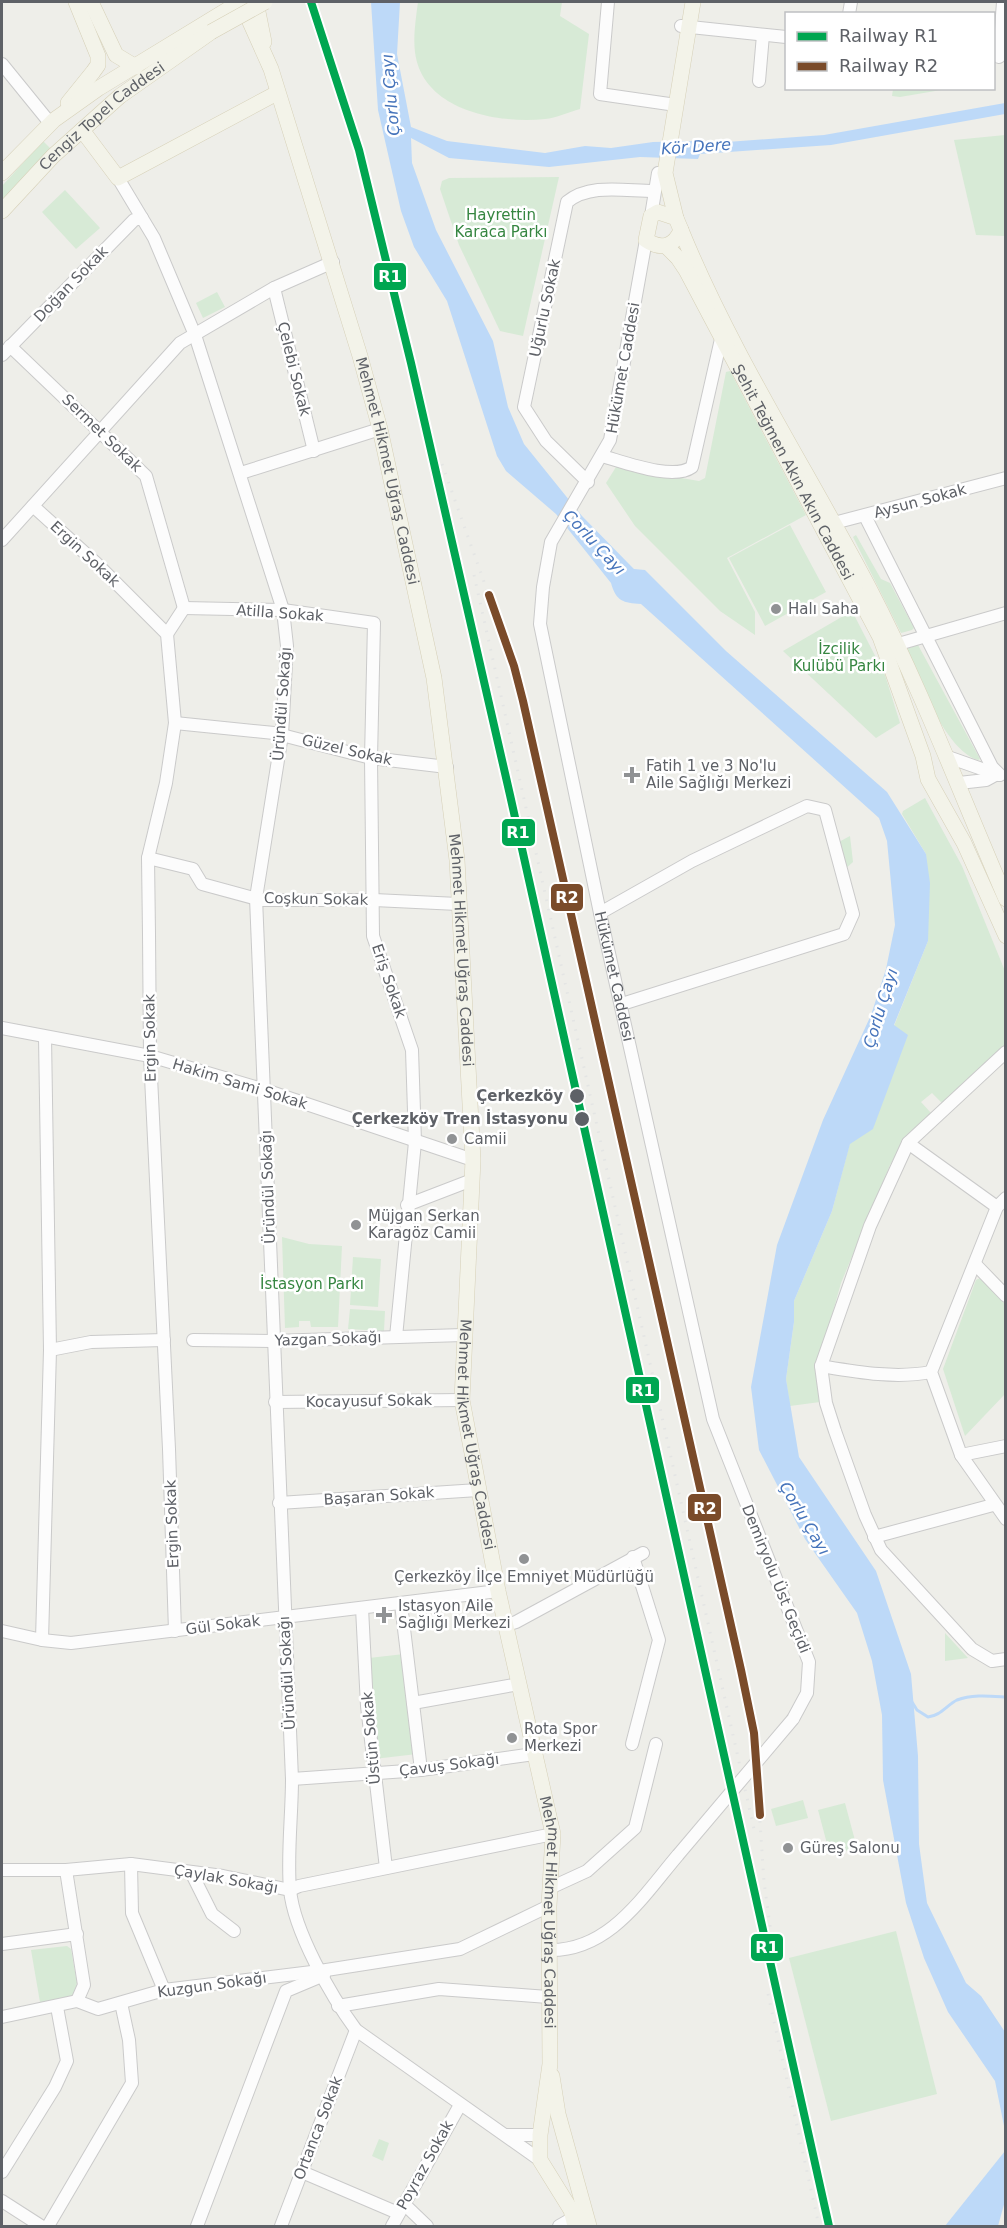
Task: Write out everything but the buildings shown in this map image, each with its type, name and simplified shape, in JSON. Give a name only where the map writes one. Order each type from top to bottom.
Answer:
[{"type":"main road","points":[[52,122],[98,65],[98,56],[76,2]]},
{"type":"main road","points":[[91,2],[116,55],[136,67]]},
{"type":"main road","points":[[209,26],[265,2]]},
{"type":"main road","points":[[662,173],[685,26],[685,2]]},
{"type":"main road","points":[[670,122],[669,104],[685,26],[693,2]]},
{"type":"main road","points":[[209,26],[245,3]]},
{"type":"main road","name":"Mehmet Hikmet Uğraş Caddesi","points":[[245,3],[333,262],[380,429],[434,678],[447,767],[458,904],[473,1160],[463,1335],[462,1400],[498,1591],[553,1834],[548,1950],[550,2064],[540,2135],[540,2160]]},
{"type":"main road","name":"Cengiz Topel Caddesi","points":[[2,173],[52,122],[99,88],[209,26]]},
{"type":"main road","name":"Cengiz Topel Caddesi","points":[[2,211],[53,156],[120,96],[209,26]]},
{"type":"main road","points":[[82,130],[118,178],[277,93]]},
{"type":"main road","name":"Şehit Teğmen Akın Akın Caddesi","points":[[662,173],[679,224],[731,335],[834,523],[895,645],[959,783]]},
{"type":"main road","points":[[664,212],[679,224],[676,240],[663,246],[646,240],[651,216],[664,212]]},
{"type":"main road","name":"Şehit Teğmen Akın Akın Caddesi","points":[[663,246],[678,258],[686,270],[880,637],[923,756],[928,779],[964,843],[1005,936]]},
{"type":"main road","points":[[948,757],[942,755],[932,761],[927,772],[928,779],[934,785],[959,783],[963,800],[1005,900]]},
{"type":"main road","name":"Mehmet Hikmet Uğraş Caddesi","points":[[550,2064],[567,2144],[589,2226]]},
{"type":"main road","points":[[540,2135],[557,2131],[567,2144],[561,2162],[552,2165],[540,2160]]},
{"type":"main road","points":[[540,2160],[571,2210],[574,2222]]},
{"type":"street","points":[[608,2],[600,94],[669,104]]},
{"type":"street","points":[[999,57],[1003,2]]},
{"type":"street","points":[[685,26],[785,37]]},
{"type":"street","points":[[759,81],[763,35]]},
{"type":"street","points":[[2,64],[52,122]]},
{"type":"street","points":[[651,216],[654,191],[662,173]]},
{"type":"street","name":"Üründül Sokağı","points":[[118,178],[154,238],[195,335],[283,610],[287,646],[282,735],[256,898],[262,1089],[266,1116],[272,1341],[292,1779],[290,1890],[301,1935],[338,2006],[356,2030],[540,2160]]},
{"type":"street","name":"Uğurlu Sokak","points":[[585,486],[546,441],[524,407],[567,202],[577,193],[617,189],[654,191]]},
{"type":"street","name":"Doğan Sokak","points":[[6,351],[134,220],[142,218]]},
{"type":"street","name":"Hükümet Caddesi","points":[[646,240],[610,440],[551,542],[543,587],[540,624],[600,913],[713,1419]]},
{"type":"street","points":[[642,262],[648,254],[663,246]]},
{"type":"street","points":[[3,533],[33,506],[180,343],[274,288],[333,262]]},
{"type":"street","name":"Çelebi Sokak","points":[[274,288],[314,451]]},
{"type":"street","points":[[602,456],[668,473],[684,473],[692,467],[721,339]]},
{"type":"street","name":"Sermet Sokak","points":[[6,351],[101,430],[146,476],[184,608]]},
{"type":"street","points":[[241,473],[380,429]]},
{"type":"street","name":"Aysun Sokak","points":[[834,523],[1005,478]]},
{"type":"street","name":"Ergin Sokak","points":[[33,506],[96,563],[167,634],[175,723],[166,783],[148,858],[150,1056],[164,1340],[168,1632]]},
{"type":"street","points":[[865,516],[924,637],[992,767],[1001,775]]},
{"type":"street","points":[[167,634],[184,608]]},
{"type":"street","name":"Atilla Sokak","points":[[184,608],[283,610],[374,623]]},
{"type":"street","points":[[895,645],[1005,613]]},
{"type":"street","name":"Eriş Sokak","points":[[374,623],[371,758],[373,936],[412,1050],[415,1142],[407,1205],[396,1337]]},
{"type":"street","name":"Güzel Sokak","points":[[175,723],[282,735],[371,758],[447,767]]},
{"type":"street","points":[[948,757],[1001,775]]},
{"type":"street","points":[[959,783],[986,780],[1001,775]]},
{"type":"street","points":[[600,913],[692,861],[807,806],[825,810],[853,914],[844,934],[622,1004]]},
{"type":"street","name":"Coşkun Sokak","points":[[148,858],[193,869],[202,884],[256,898],[293,902],[374,900],[458,904]]},
{"type":"street","name":"Hakim Sami Sokak","points":[[2,1028],[150,1056],[262,1089],[473,1160]]},
{"type":"street","points":[[42,1640],[50,1350],[45,1036]]},
{"type":"street","points":[[1005,1052],[908,1143],[870,1226],[821,1366],[826,1403],[874,1537],[881,1550],[972,1649],[992,1661],[1005,1659]]},
{"type":"street","points":[[908,1143],[1001,1203],[931,1372],[961,1455],[1005,1520]]},
{"type":"street","points":[[407,1205],[472,1180]]},
{"type":"street","points":[[975,1264],[1005,1296]]},
{"type":"street","name":"Yazgan Sokağı","points":[[193,1340],[272,1341],[463,1335]]},
{"type":"street","points":[[50,1350],[91,1342],[164,1340]]},
{"type":"street","points":[[821,1366],[861,1373],[914,1376],[931,1372]]},
{"type":"street","name":"Kocayusuf Sokak","points":[[275,1402],[462,1400]]},
{"type":"street","name":"Demiryolu Üst Geçidi","points":[[548,1950],[576,1947],[612,1929],[793,1719],[801,1708],[809,1684],[807,1652],[713,1419]]},
{"type":"street","points":[[961,1455],[1005,1446]]},
{"type":"street","name":"Başaran Sokak","points":[[279,1503],[478,1490]]},
{"type":"street","points":[[874,1537],[993,1505]]},
{"type":"street","points":[[506,1625],[516,1622],[638,1555],[659,1640],[632,1744]]},
{"type":"street","name":"Gül Sokak","points":[[2,1631],[42,1640],[71,1642],[498,1591]]},
{"type":"street","points":[[401,1604],[422,1770]]},
{"type":"street","name":"Üstün Sokak","points":[[362,1608],[374,1772],[386,1868]]},
{"type":"street","points":[[413,1703],[519,1684]]},
{"type":"street","points":[[550,1888],[587,1871],[635,1828],[656,1744]]},
{"type":"street","name":"Çavuş Sokağı","points":[[292,1779],[422,1770],[534,1754]]},
{"type":"street","name":"Çaylak Sokağı","points":[[2,1870],[66,1870],[131,1864],[290,1890],[299,1886],[553,1834]]},
{"type":"street","points":[[131,1864],[132,1913],[164,1990]]},
{"type":"street","points":[[66,1870],[84,1985],[77,2001]]},
{"type":"street","points":[[191,1872],[212,1914],[234,1932]]},
{"type":"street","points":[[197,2226],[286,1991],[322,1973],[460,1949],[549,1906]]},
{"type":"street","points":[[2,1944],[77,1934]]},
{"type":"street","name":"Kuzgun Sokağı","points":[[2,2017],[77,2001],[98,2009],[164,1990],[322,1973]]},
{"type":"street","points":[[338,2006],[439,1989],[548,1996]]},
{"type":"street","points":[[48,2226],[132,2083],[129,2040],[121,2003]]},
{"type":"street","points":[[2,2172],[55,2087],[67,2061],[57,2007]]},
{"type":"street","name":"Ortanca Sokak","points":[[281,2226],[356,2030]]},
{"type":"street","name":"Poyraz Sokak","points":[[392,2226],[460,2105]]},
{"type":"street","points":[[507,2135],[540,2135]]},
{"type":"street","points":[[302,2172],[401,2208],[427,2226]]},
{"type":"street","points":[[2,2201],[41,2226]]},
{"type":"street","points":[[559,2226],[574,2222]]},
{"type":"green space","points":[[418,2],[562,2],[560,16],[589,34],[580,109],[545,119],[505,119],[465,109],[447,100],[432,88],[421,72],[415,52]]},
{"type":"green space","points":[[893,90],[941,90],[900,97],[892,96]]},
{"type":"green space","points":[[1005,135],[1005,236],[976,235],[954,140]]},
{"type":"green space","points":[[43,141],[54,152],[2,208],[2,186]]},
{"type":"green space","name":"Hayrettin Karaca Parkı","points":[[559,177],[523,336],[500,331],[459,245],[440,189],[442,181],[449,178]]},
{"type":"green space","points":[[65,190],[100,228],[76,249],[42,212]]},
{"type":"green space","points":[[217,292],[225,307],[203,318],[196,303]]},
{"type":"green space","points":[[730,371],[806,515],[727,558],[755,612],[755,635],[720,611],[635,526],[606,483],[616,467],[699,481],[705,478],[726,372]]},
{"type":"green space","points":[[790,525],[826,592],[765,626],[729,558]]},
{"type":"green space","points":[[856,535],[881,579],[890,583],[914,628],[912,630],[901,633],[853,537]]},
{"type":"green space","name":"İzcilik Kulübü Parkı","points":[[852,611],[885,675],[900,723],[876,738],[783,651]]},
{"type":"green space","points":[[918,645],[980,759],[966,754],[955,743],[934,712],[906,649]]},
{"type":"green space","points":[[925,798],[962,866],[1005,971],[1005,1045],[942,1103],[932,1093],[921,1102],[931,1113],[906,1138],[890,1165],[841,1283],[825,1340],[820,1402],[790,1406],[786,1379],[794,1322],[794,1301],[832,1211],[850,1143],[873,1128],[894,1026],[928,941],[926,854],[902,814],[903,811]]},
{"type":"green space","points":[[850,836],[853,862],[843,871],[835,844]]},
{"type":"green space","name":"İstasyon Parkı","points":[[282,1237],[309,1244],[342,1246],[338,1327],[311,1327],[310,1321],[299,1321],[299,1327],[285,1328]]},
{"type":"green space","points":[[353,1257],[381,1259],[378,1307],[350,1305]]},
{"type":"green space","points":[[980,1278],[1005,1304],[1005,1394],[965,1436],[943,1369],[976,1280]]},
{"type":"green space","points":[[350,1309],[385,1311],[384,1331],[348,1329]]},
{"type":"green space","points":[[945,1633],[968,1658],[945,1661]]},
{"type":"green space","points":[[404,1654],[417,1754],[374,1759],[369,1658]]},
{"type":"green space","points":[[803,1800],[808,1818],[776,1826],[771,1809]]},
{"type":"green space","points":[[845,1803],[857,1848],[830,1855],[818,1810]]},
{"type":"green space","points":[[896,1931],[937,2094],[831,2121],[789,1958]]},
{"type":"green space","points":[[67,1946],[71,1949],[77,1983],[73,1997],[41,2008],[31,1950]]},
{"type":"green space","points":[[379,2139],[389,2143],[383,2161],[372,2156]]},
{"type":"water","points":[[371,2],[400,2],[397,54],[411,127],[447,141],[545,153],[585,146],[611,148],[653,142],[699,141],[700,144],[824,135],[1005,103],[1005,114],[831,145],[700,154],[698,159],[640,157],[549,167],[449,158],[411,138],[412,163],[436,230],[493,341],[508,407],[524,444],[582,516],[634,569],[645,570],[726,651],[887,792],[926,854],[930,883],[928,941],[894,1025],[908,1035],[873,1129],[850,1144],[832,1211],[794,1301],[794,1322],[786,1379],[799,1457],[876,1571],[911,1674],[918,1756],[919,1844],[927,1903],[966,1983],[981,1996],[1005,2032],[1005,2131],[995,2081],[948,2012],[924,1958],[906,1903],[883,1780],[882,1715],[872,1661],[857,1613],[805,1539],[759,1450],[751,1387],[777,1245],[823,1120],[871,1015],[886,969],[895,925],[887,841],[879,818],[641,604],[621,600],[615,594],[611,583],[556,514],[506,471],[497,456],[447,301],[414,247],[401,211],[378,110]]},
{"type":"water","points":[[1005,2151],[1005,2201],[998,2226],[945,2226]]},
{"type":"waterway","points":[[912,1702],[917,1710],[928,1717],[936,1715],[953,1702],[963,1698],[1006,1697]]},
{"type":"railway","points":[[311,2],[359,150],[411,363],[510,795],[829,2226]]},
{"type":"railway","points":[[442,464],[514,666],[523,701],[741,1670],[754,1733],[764,1882],[771,1933]]},
{"type":"railway","points":[[474,575],[754,1829]]},
{"type":"railway","points":[[768,1994],[819,2226]]},
{"type":"rail line","name":"R1","points":[[311,2],[359,150],[411,363],[510,795],[829,2226]]},
{"type":"rail line","name":"R2","points":[[489,595],[514,666],[523,701],[741,1670],[754,1733],[760,1815]]},
{"type":"place","name":"Halı Saha","points":[[776,609]]},
{"type":"place","name":"Fatih 1 ve 3 No'lu Aile Sağlığı Merkezi","points":[[632,775]]},
{"type":"place","name":"Çerkezköy","points":[[577,1096]]},
{"type":"place","name":"Çerkezköy Tren İstasyonu","points":[[582,1119]]},
{"type":"place","name":"Camii","points":[[452,1139]]},
{"type":"place","name":"Müjgan Serkan Karagöz Camii","points":[[356,1225]]},
{"type":"place","name":"Çerkezköy İlçe Emniyet Müdürlüğü","points":[[524,1559]]},
{"type":"place","name":"Istasyon Aile Sağlığı Merkezi","points":[[384,1615]]},
{"type":"place","name":"Rota Spor Merkezi","points":[[512,1738]]},
{"type":"place","name":"Güreş Salonu","points":[[788,1848]]},
{"type":"water label","name":"Çorlu Çayı","points":[[390,95]]},
{"type":"water label","name":"Kör Dere","points":[[696,146]]},
{"type":"water label","name":"Çorlu Çayı","points":[[595,542]]},
{"type":"water label","name":"Çorlu Çayı","points":[[880,1008]]},
{"type":"water label","name":"Çorlu Çayı","points":[[805,1518]]}]
